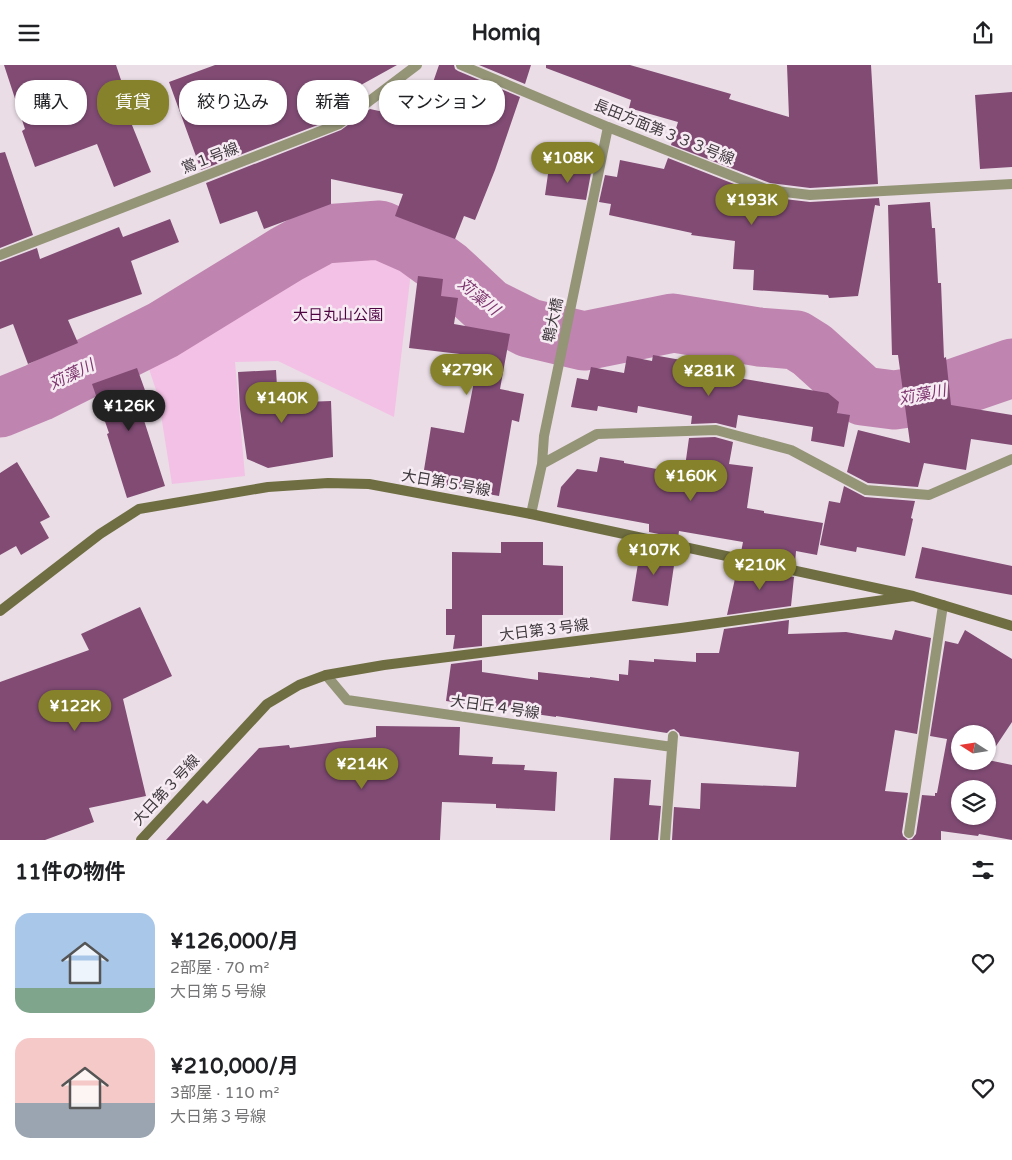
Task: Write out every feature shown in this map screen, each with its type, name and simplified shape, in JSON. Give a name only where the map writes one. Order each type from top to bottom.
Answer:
[{"type":"street","name":"鴬１号線","points":[[0,255],[339,124],[417,65]]},
{"type":"street","name":"長田方面第３３３号線","points":[[461,65],[608,127],[768,190],[810,195],[1012,184]]},
{"type":"street","name":"鵯大橋","points":[[531,514],[542,463],[544,436],[608,127]]},
{"type":"street","points":[[542,463],[596,435],[716,430],[792,450],[866,489],[929,495],[1012,459]]},
{"type":"street","name":"大日第５号線","points":[[0,611],[100,534],[140,509],[268,487],[328,483],[369,484],[531,514],[913,596]]},
{"type":"street","name":"大日第３号線","points":[[141,840],[267,704],[299,685],[326,675],[384,665],[681,628],[913,596],[1012,626]]},
{"type":"street","points":[[909,833],[943,605]]},
{"type":"street","name":"大日丘４号線","points":[[326,675],[347,700],[672,747]]},
{"type":"street","points":[[665,840],[673,736]]},
{"type":"green space","name":"大日丸山公園","points":[[376,243],[402,253],[411,272],[394,417],[278,361],[235,362],[245,476],[172,484],[158,396],[142,348],[322,246]]},
{"type":"building","points":[[4,65],[116,65],[121,80],[97,80],[97,125],[132,125],[151,172],[114,187],[97,144],[35,167],[22,131],[25,129],[24,125],[87,125],[87,80],[15,80],[15,99]]},
{"type":"building","points":[[215,65],[397,65],[369,81],[297,80],[297,125],[318,125],[201,170],[185,125],[287,125],[287,80],[179,80],[179,110],[169,82]]},
{"type":"building","points":[[439,65],[454,65],[458,71],[479,80],[434,80]]},
{"type":"building","points":[[479,65],[531,65],[525,84]]},
{"type":"building","points":[[546,65],[630,65],[731,94],[729,99],[789,117],[787,65],[871,65],[878,184],[810,188],[770,183],[671,145],[678,122],[629,108],[631,100],[546,68]]},
{"type":"building","points":[[505,91],[520,97],[495,170],[475,220],[464,216],[455,239],[395,216],[403,194],[331,179],[331,204],[264,229],[257,211],[220,224],[206,183],[341,130],[348,125],[369,125],[370,109],[379,111],[379,125],[505,125]]},
{"type":"building","points":[[1012,92],[1012,167],[980,169],[975,95]]},
{"type":"building","points":[[5,152],[33,235],[0,248],[0,153]]},
{"type":"building","points":[[668,158],[767,197],[810,202],[879,198],[880,206],[875,205],[858,296],[829,298],[828,295],[753,290],[754,270],[733,269],[735,241],[691,235],[692,233],[609,215],[611,204],[599,202],[605,175],[617,177],[620,160],[664,169]]},
{"type":"building","points":[[549,167],[591,173],[586,200],[545,195]]},
{"type":"building","points":[[930,202],[932,228],[935,228],[938,283],[941,283],[944,358],[946,357],[951,405],[1012,415],[1012,445],[971,439],[966,470],[924,463],[918,487],[868,483],[847,472],[858,430],[910,443],[898,355],[892,355],[888,205]]},
{"type":"building","points":[[170,219],[179,242],[131,261],[142,294],[68,320],[78,343],[28,364],[13,324],[0,329],[0,262],[37,248],[40,259],[119,227],[123,237]]},
{"type":"building","points":[[418,276],[443,279],[441,296],[458,298],[454,324],[510,334],[500,389],[524,394],[519,422],[512,420],[499,496],[422,482],[431,427],[464,433],[478,361],[459,357],[460,354],[409,348]]},
{"type":"building","points":[[653,355],[698,363],[697,371],[828,393],[839,402],[837,413],[850,415],[844,447],[811,441],[813,427],[738,415],[736,428],[716,423],[691,424],[692,416],[638,406],[637,413],[598,406],[597,411],[571,407],[577,378],[588,380],[591,367],[624,373],[627,356],[652,361]]},
{"type":"building","points":[[137,368],[151,407],[141,411],[165,486],[127,498],[107,434],[109,433],[92,384]]},
{"type":"building","points":[[276,370],[278,403],[331,401],[333,457],[268,468],[247,459],[240,409],[238,372]]},
{"type":"building","points":[[715,437],[733,442],[729,464],[753,467],[747,508],[764,511],[764,513],[823,523],[817,555],[796,551],[795,564],[741,552],[743,542],[679,531],[678,538],[649,532],[649,524],[557,507],[561,487],[577,469],[597,472],[600,457],[684,474],[689,438]]},
{"type":"building","points":[[17,462],[50,517],[40,522],[49,538],[21,555],[16,546],[0,555],[0,473]]},
{"type":"building","points":[[844,486],[865,497],[915,501],[905,556],[857,547],[856,552],[820,545],[829,501],[840,503]]},
{"type":"building","points":[[501,542],[543,542],[543,565],[563,566],[563,615],[482,615],[482,646],[453,649],[455,635],[446,635],[446,609],[452,609],[452,552],[501,553]]},
{"type":"building","points":[[641,545],[676,552],[668,606],[632,601]]},
{"type":"building","points":[[922,547],[1012,566],[1012,595],[915,578]]},
{"type":"building","points":[[738,565],[794,577],[791,606],[727,615]]},
{"type":"building","points":[[140,607],[172,676],[123,699],[146,796],[89,808],[94,822],[45,840],[0,840],[0,682],[89,650],[81,634]]},
{"type":"building","points":[[789,620],[788,634],[846,632],[892,640],[895,630],[931,638],[917,734],[895,730],[885,791],[908,793],[902,832],[903,836],[908,840],[672,840],[674,807],[700,809],[701,783],[796,787],[799,752],[680,736],[674,729],[667,733],[446,701],[451,664],[482,660],[482,672],[538,680],[538,672],[619,681],[619,674],[628,675],[629,660],[654,662],[654,659],[696,662],[696,653],[719,653],[724,629]]},
{"type":"building","points":[[965,630],[1012,659],[1012,722],[996,746],[996,725],[951,725],[951,770],[996,770],[996,762],[1012,765],[1012,840],[979,834],[978,836],[941,831],[941,840],[908,840],[912,839],[916,834],[922,795],[935,796],[935,793],[937,793],[947,739],[930,736],[945,641],[958,644]]},
{"type":"building","points":[[376,726],[460,727],[459,755],[493,757],[492,764],[525,765],[524,770],[557,772],[555,811],[496,808],[496,804],[442,802],[440,840],[166,840],[203,800],[207,804],[259,748],[289,745],[290,748],[376,737]]},
{"type":"building","points":[[614,778],[651,780],[649,805],[661,806],[658,840],[610,840]]},
{"type":"waterway","name":"苅藻川","points":[[0,408],[39,392],[163,330],[287,254],[324,234],[380,230],[414,245],[447,269],[489,308],[529,328],[584,341],[673,323],[759,337],[796,340],[812,350],[863,396],[894,400],[937,394],[1012,368]]}]
